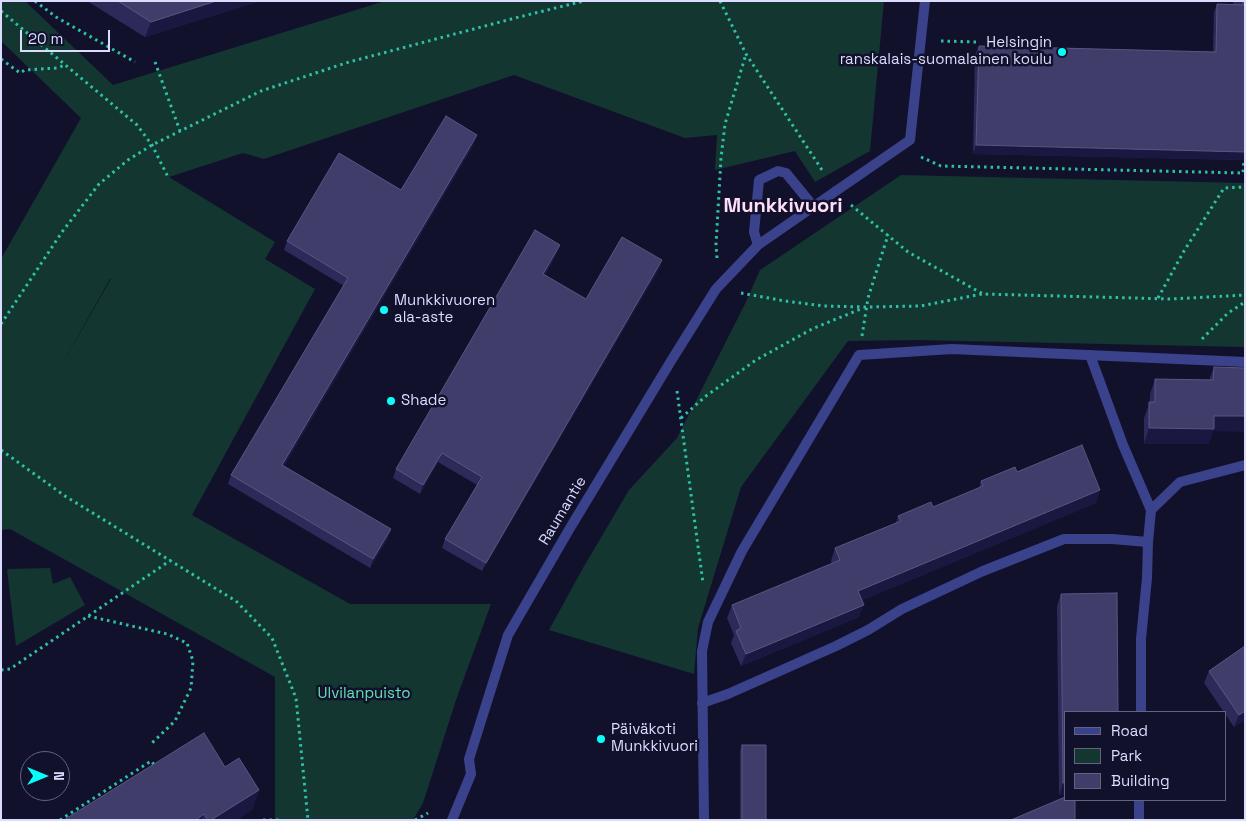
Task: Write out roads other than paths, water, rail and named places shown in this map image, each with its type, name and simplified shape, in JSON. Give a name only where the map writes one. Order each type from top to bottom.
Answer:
[{"type":"street","name":"Raumantie","points":[[452,820],[471,774],[469,759],[508,636],[575,519],[718,288],[758,245],[910,140],[925,1]]},
{"type":"street","points":[[758,245],[754,232],[759,180],[778,171],[786,173],[813,206]]},
{"type":"street","points":[[704,820],[702,651],[708,622],[742,551],[859,355],[952,349],[1245,362]]},
{"type":"street","points":[[1090,355],[1123,445],[1151,510],[1141,639],[1141,711]]},
{"type":"street","points":[[1151,510],[1180,482],[1245,465]]},
{"type":"street","points":[[702,702],[728,694],[836,646],[868,630],[902,609],[983,571],[1064,540],[1112,539],[1148,542]]},
{"type":"street","points":[[1139,801],[1139,820]]},
{"type":"place","name":"Helsingin ranskalais-suomalainen koulu","points":[[1062,52]]},
{"type":"place","name":"Munkkivuoren ala-aste","points":[[384,310]]},
{"type":"place","name":"Shade","points":[[391,401]]},
{"type":"place","name":"Päiväkoti Munkkivuori","points":[[601,739]]},
{"type":"district","name":"Munkkivuori","points":[[783,207]]},
{"type":"park label","name":"Ulvilanpuisto","points":[[364,694]]}]
